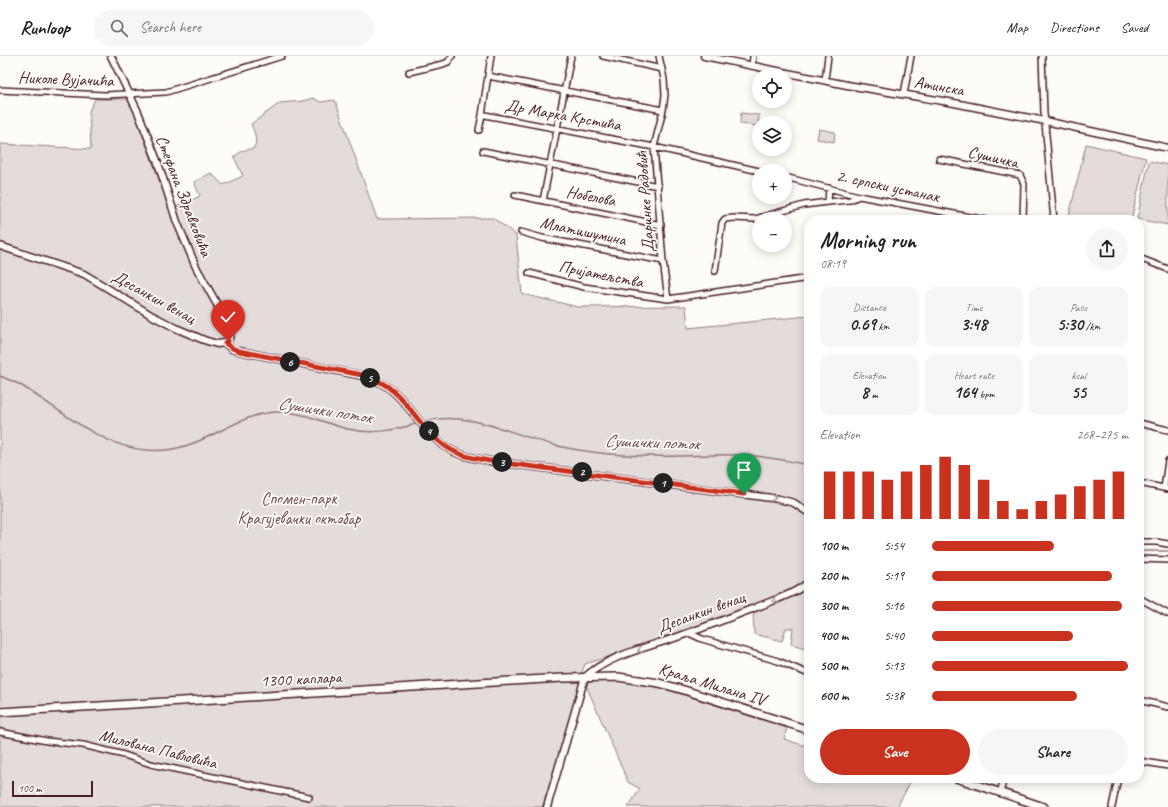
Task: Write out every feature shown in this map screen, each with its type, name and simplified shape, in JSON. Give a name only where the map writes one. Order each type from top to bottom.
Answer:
[{"type":"main road","name":"1300 каплара","points":[[0,712],[605,677]]},
{"type":"main road","name":"Краља Милана IV","points":[[605,677],[636,679],[666,685],[804,728]]},
{"type":"main road","points":[[971,783],[1044,807]]},
{"type":"street","name":"Стефана Здравковића","points":[[111,56],[130,95],[158,163],[177,222],[196,267],[230,330],[230,337],[225,343]]},
{"type":"street","name":"Николе Вујачића","points":[[0,90],[105,95],[130,95],[166,92],[282,56]]},
{"type":"street","points":[[409,72],[443,64],[448,62],[452,56]]},
{"type":"street","points":[[482,115],[491,56]]},
{"type":"street","points":[[543,201],[571,56]]},
{"type":"street","points":[[603,56],[662,69]]},
{"type":"street","name":"Даринке Радовић","points":[[659,56],[665,89],[663,110],[654,147],[668,300]]},
{"type":"street","name":"Атинска","points":[[704,56],[1045,121],[1168,148]]},
{"type":"street","points":[[752,66],[753,56]]},
{"type":"street","points":[[825,80],[828,56]]},
{"type":"street","points":[[904,94],[911,56]]},
{"type":"street","points":[[1042,56],[1045,121],[1054,215]]},
{"type":"street","points":[[488,76],[663,110]]},
{"type":"street","name":"Др Марка Крстића","points":[[479,130],[482,115],[654,147]]},
{"type":"street","points":[[654,147],[752,169]]},
{"type":"street","points":[[483,152],[658,186]]},
{"type":"street","name":"Сушичка","points":[[939,159],[1020,175],[1024,184],[1023,215]]},
{"type":"street","name":"2. српски устанак","points":[[792,179],[859,196],[960,215]]},
{"type":"street","points":[[828,202],[829,188]]},
{"type":"street","name":"Нобелова","points":[[516,195],[661,225]]},
{"type":"street","points":[[715,270],[722,223],[727,218],[754,219],[804,204],[853,199],[859,196]]},
{"type":"street","name":"Млатишумина","points":[[521,232],[542,238],[664,262]]},
{"type":"street","name":"Десанкин венац","points":[[0,246],[84,274],[151,315],[204,340],[217,344],[225,343],[239,351],[362,375],[378,380],[395,392],[425,427],[446,447],[460,454],[474,458],[779,499],[794,503],[804,510]]},
{"type":"street","points":[[1144,260],[1168,269]]},
{"type":"street","name":"Пријатељства","points":[[529,273],[584,287],[668,300],[804,279]]},
{"type":"street","points":[[1144,424],[1168,430]]},
{"type":"street","points":[[1144,484],[1166,489],[1168,461]]},
{"type":"street","points":[[1144,542],[1168,544]]},
{"type":"street","points":[[1144,559],[1168,560]]},
{"type":"street","name":"Десанкин венац","points":[[585,677],[601,665],[619,657],[688,633],[786,595],[804,585]]},
{"type":"street","points":[[1144,601],[1168,614]]},
{"type":"street","points":[[688,633],[702,639],[778,661],[804,672]]},
{"type":"street","points":[[601,665],[600,672],[605,677]]},
{"type":"street","points":[[547,807],[585,677]]},
{"type":"street","points":[[1144,701],[1168,707]]},
{"type":"street","name":"Милована Павловића","points":[[0,732],[47,741],[83,745],[124,755],[151,764],[309,797]]},
{"type":"street","points":[[1144,762],[1168,766]]},
{"type":"street","points":[[1000,793],[1003,783]]},
{"type":"street","points":[[1112,807],[1117,783]]},
{"type":"green space","name":"Спомен-парк Крагујевачки октобар","points":[[313,98],[320,102],[335,100],[377,219],[493,218],[516,235],[522,294],[578,307],[686,306],[688,328],[804,316],[804,648],[791,644],[793,628],[786,628],[782,641],[754,634],[753,609],[613,659],[608,657],[585,664],[580,678],[587,678],[542,807],[0,807],[0,144],[91,149],[89,111],[95,99],[130,99],[170,210],[200,196],[194,182],[211,173],[223,185],[243,176],[234,157],[242,151],[254,148],[256,139],[251,124],[280,103],[303,101]]},
{"type":"green space","points":[[741,113],[759,115],[752,116],[752,125],[740,124]]},
{"type":"green space","points":[[819,129],[835,132],[834,142],[817,139]]},
{"type":"green space","points":[[1086,144],[1146,158],[1132,215],[1069,215]]},
{"type":"green space","points":[[1149,161],[1168,165],[1168,225],[1144,220],[1144,215],[1138,215]]},
{"type":"green space","points":[[592,681],[623,681],[659,687],[787,728],[784,739],[804,745],[804,783],[910,783],[897,807],[628,807],[640,789],[628,782],[586,685]]},
{"type":"waterway","name":"Сушички поток","points":[[0,376],[22,386],[98,435],[118,444],[140,449],[162,450],[185,446],[256,415],[268,413],[281,412],[298,414],[340,427],[366,432],[393,430],[419,423]]},
{"type":"waterway","name":"Сушички поток","points":[[423,422],[440,419],[474,421],[558,446],[618,455],[746,455],[804,464]]},
{"type":"waterway","name":"Сушички поток","points":[[1144,551],[1168,551]]},
{"type":"route","points":[[228,341],[225,343],[227,346],[239,351],[362,375],[378,380],[395,392],[425,427],[446,447],[466,456],[490,461],[744,494]]}]
